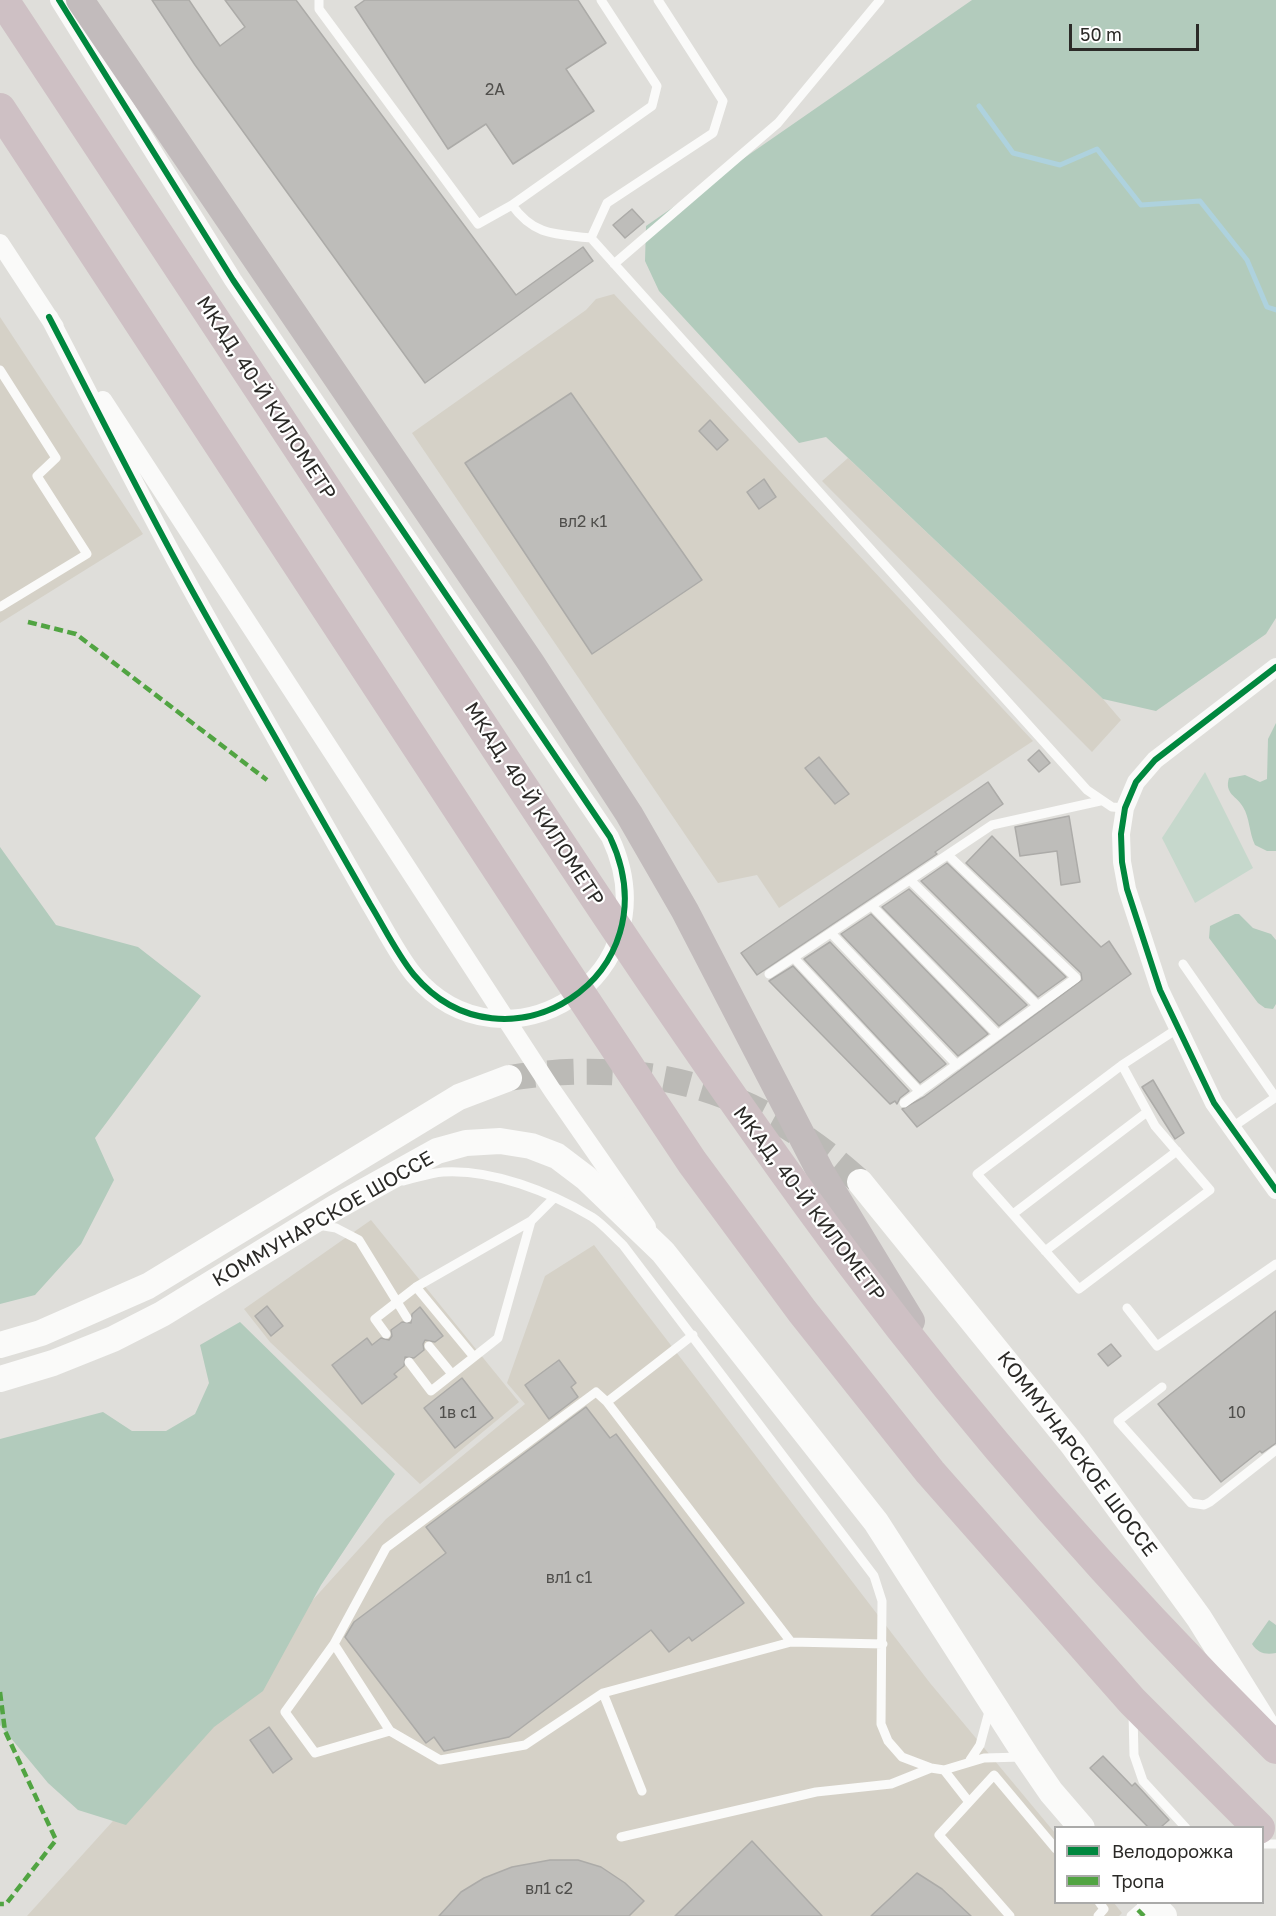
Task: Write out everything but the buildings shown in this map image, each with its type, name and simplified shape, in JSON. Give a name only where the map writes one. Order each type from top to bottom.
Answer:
[{"type":"highway","name":"МКАД, 40-Й КИЛОМЕТР","points":[[3,0],[607,915],[729,1095],[856,1270],[961,1401],[1182,1654],[1276,1748]]},
{"type":"highway","points":[[15,0],[70,102]]},
{"type":"highway","points":[[0,109],[692,1162],[802,1311],[930,1472],[1132,1701],[1258,1826]]},
{"type":"highway","points":[[1264,1832],[1276,1844]]},
{"type":"main road","points":[[80,0],[531,663],[629,814],[685,911],[820,1171],[961,1401]]},
{"type":"main road","name":"КОММУНАРСКОЕ ШОССЕ","points":[[0,1345],[52,1329],[148,1286],[449,1103],[509,1078]]},
{"type":"main road","name":"КОММУНАРСКОЕ ШОССЕ","points":[[0,1379],[53,1363],[113,1339],[162,1314],[336,1207],[437,1151],[466,1143],[500,1141],[531,1146],[557,1156],[586,1178],[663,1252],[876,1521],[1026,1757],[1051,1792],[1081,1826]]},
{"type":"main road","name":"КОММУНАРСКОЕ ШОССЕ","points":[[860,1182],[1073,1445],[1198,1618],[1276,1740]]},
{"type":"main road","points":[[1151,1904],[1164,1916]]},
{"type":"street","points":[[49,317],[183,574],[379,919],[414,975],[429,990],[466,1011],[507,1018],[548,1010],[567,1001],[599,974],[620,938],[627,897],[625,876],[610,837],[233,280],[59,0]]},
{"type":"street","points":[[0,243],[362,793],[552,1090],[627,1195],[663,1252]]},
{"type":"street","points":[[1276,667],[1155,760],[1136,782],[1125,808],[1121,853],[1127,889],[1160,990],[1177,1029],[1230,1129],[1276,1190]]},
{"type":"lane","points":[[320,0],[319,9],[478,224],[512,205],[652,106],[657,86],[600,0]]},
{"type":"lane","points":[[591,238],[607,203],[712,133],[723,101],[658,0]]},
{"type":"lane","points":[[614,264],[778,123],[880,0]]},
{"type":"lane","points":[[512,205],[523,221],[541,232],[591,238],[1087,790],[1112,807],[1125,808]]},
{"type":"lane","points":[[0,370],[56,458],[37,476],[87,554],[0,606]]},
{"type":"lane","points":[[769,975],[1002,821],[1100,801]]},
{"type":"lane","points":[[904,1103],[1076,978],[948,855]]},
{"type":"lane","points":[[910,880],[1038,1006]]},
{"type":"lane","points":[[872,906],[998,1035]]},
{"type":"lane","points":[[831,933],[957,1065]]},
{"type":"lane","points":[[794,958],[920,1092]]},
{"type":"lane","points":[[1183,964],[1276,1098],[1230,1129]]},
{"type":"lane","points":[[1122,1065],[1147,1112],[1176,1151],[1210,1190],[1079,1289],[978,1174],[1122,1065],[1177,1029]]},
{"type":"lane","points":[[1012,1214],[1147,1112]]},
{"type":"lane","points":[[1045,1251],[1176,1151]]},
{"type":"lane","points":[[336,1207],[400,1181],[442,1172],[474,1173],[506,1180],[554,1198],[593,1218],[623,1245],[874,1576],[882,1600],[881,1724],[888,1741],[902,1757],[931,1768],[944,1770],[970,1760],[1026,1757]]},
{"type":"lane","points":[[386,1334],[375,1319],[416,1287],[531,1221],[554,1198]]},
{"type":"lane","points":[[409,1362],[431,1391],[498,1338],[531,1221]]},
{"type":"lane","points":[[308,1224],[336,1227],[359,1240],[407,1318]]},
{"type":"lane","points":[[1126,1308],[1157,1346],[1276,1264]]},
{"type":"lane","points":[[416,1287],[474,1356]]},
{"type":"lane","points":[[607,1402],[693,1335]]},
{"type":"lane","points":[[429,1346],[452,1374]]},
{"type":"lane","points":[[1162,1387],[1118,1421],[1191,1503],[1204,1505],[1210,1502],[1276,1450]]},
{"type":"lane","points":[[390,1731],[315,1753],[285,1712],[334,1644],[386,1548],[596,1392],[607,1402],[791,1642]]},
{"type":"lane","points":[[334,1644],[390,1731],[440,1760],[525,1745],[603,1693],[791,1642],[883,1644]]},
{"type":"lane","points":[[603,1693],[642,1791]]},
{"type":"lane","points":[[1132,1701],[1134,1755],[1143,1781],[1185,1826]]},
{"type":"lane","points":[[970,1760],[980,1745],[991,1702]]},
{"type":"lane","points":[[621,1837],[816,1792],[891,1784],[931,1768]]},
{"type":"lane","points":[[944,1770],[969,1802]]},
{"type":"lane","points":[[1010,1916],[939,1835],[994,1774],[1054,1848]]},
{"type":"lane","points":[[1098,1916],[1104,1909],[1100,1904]]},
{"type":"lane","points":[[1131,1916],[1146,1904]]},
{"type":"shaded area","points":[[614,294],[1033,741],[779,908],[757,875],[718,883],[412,433],[586,310],[596,299]]},
{"type":"shaded area","points":[[0,317],[143,534],[0,623]]},
{"type":"shaded area","points":[[848,458],[1103,699],[1121,720],[1092,752],[822,481]]},
{"type":"shaded area","points":[[371,1220],[519,1402],[420,1484],[270,1342],[244,1309]]},
{"type":"shaded area","points":[[594,1245],[930,1683],[1054,1832],[1054,1904],[1115,1904],[1122,1913],[1119,1916],[27,1916],[386,1519],[525,1404],[507,1383],[545,1276]]},
{"type":"green space","points":[[972,0],[1276,0],[1276,618],[1266,634],[1156,711],[1103,699],[826,437],[799,443],[659,291],[645,261],[646,226]]},
{"type":"green space","points":[[1276,723],[1276,851],[1267,851],[1255,845],[1245,811],[1228,788],[1228,783],[1229,778],[1245,775],[1260,782],[1267,779],[1268,739]]},
{"type":"green space","points":[[1205,772],[1253,868],[1195,903],[1162,838]]},
{"type":"green space","points":[[0,847],[56,925],[138,947],[201,996],[95,1138],[114,1180],[81,1244],[35,1295],[0,1304]]},
{"type":"green space","points":[[1239,914],[1253,928],[1271,934],[1276,940],[1276,1004],[1273,1009],[1265,1008],[1258,1003],[1209,938],[1210,926]]},
{"type":"green space","points":[[240,1322],[395,1474],[321,1585],[263,1691],[214,1727],[126,1825],[78,1810],[48,1783],[0,1725],[0,1439],[103,1412],[132,1431],[166,1431],[195,1414],[209,1383],[200,1345]]},
{"type":"green space","points":[[1269,1620],[1276,1625],[1276,1653],[1268,1654],[1262,1653],[1252,1644]]},
{"type":"waterway","points":[[979,106],[1013,153],[1060,165],[1097,149],[1141,205],[1200,201],[1247,260],[1267,307],[1276,310]]},
{"type":"tunnel","points":[[509,1078],[559,1073],[607,1072],[653,1077],[697,1086],[740,1102],[781,1123],[821,1149],[860,1182]]},
{"type":"marked path","points":[[28,622],[76,634],[267,780]]},
{"type":"marked path","points":[[0,1692],[5,1731],[56,1840],[6,1904],[0,1904]]},
{"type":"marked path","points":[[1138,1910],[1144,1916]]},
{"type":"cycle path","points":[[49,317],[197,600],[391,940],[414,975],[451,1006],[492,1018],[533,1015],[570,999],[601,970],[620,933],[624,888],[610,837],[233,280],[59,0]]},
{"type":"cycle path","points":[[1276,667],[1155,760],[1136,782],[1125,808],[1121,834],[1122,862],[1127,889],[1160,990],[1214,1103],[1276,1190]]}]
